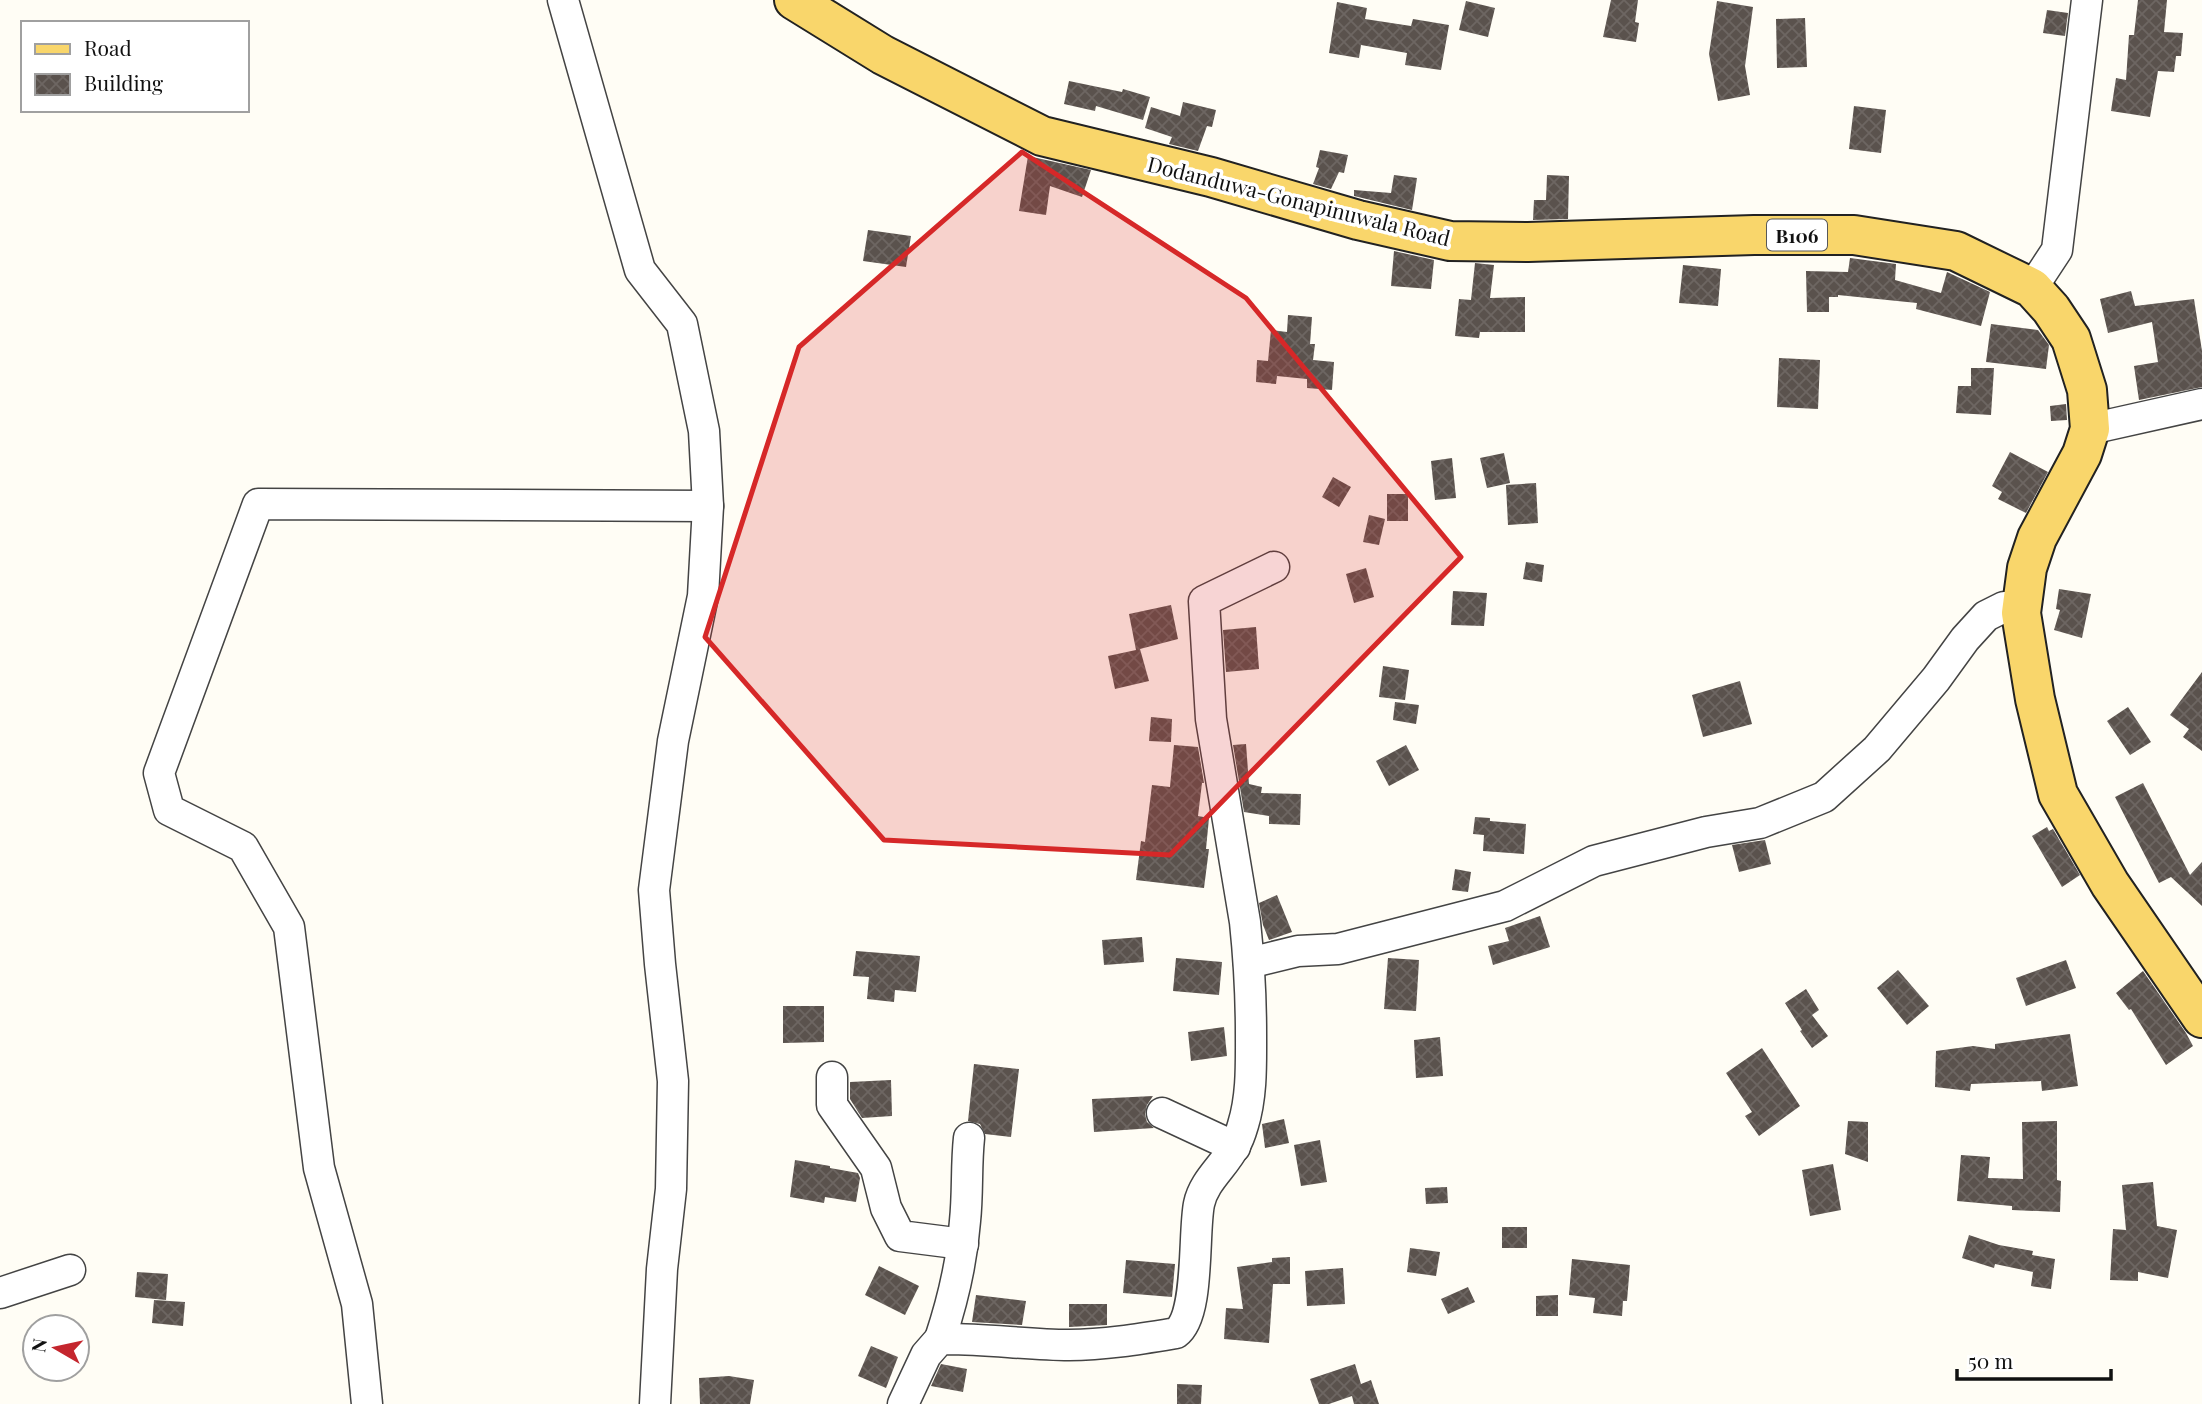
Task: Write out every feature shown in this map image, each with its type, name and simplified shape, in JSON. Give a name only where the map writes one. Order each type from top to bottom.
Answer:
[{"type":"main road","name":"Dodanduwa-Gonapinuwala Road","points":[[794,0],[883,55],[1042,136],[1211,177],[1358,220],[1450,241],[1528,242],[1854,234],[1956,251],[2032,288],[2051,309],[2071,339],[2087,390],[2090,429],[2082,454],[2037,538],[2027,568],[2021,613],[2035,699],[2058,794],[2110,884],[2202,1018]]},
{"type":"street","points":[[563,0],[640,270],[682,324],[704,431],[708,506],[703,597],[673,740],[654,890],[673,1081],[671,1189],[662,1269],[655,1404]]},
{"type":"street","points":[[2032,288],[2057,250],[2087,0]]},
{"type":"street","points":[[2090,429],[2202,404]]},
{"type":"street","points":[[367,1404],[357,1304],[319,1168],[289,927],[243,847],[169,810],[159,773],[258,504],[708,506]]},
{"type":"street","points":[[940,1339],[972,1338],[1067,1345],[1118,1343],[1176,1333],[1182,1328],[1195,1273],[1199,1201],[1211,1177],[1235,1147],[1244,1123],[1251,1076],[1249,963],[1245,922],[1211,719],[1204,601],[1274,567]]},
{"type":"street","points":[[1249,963],[1298,951],[1338,949],[1506,906],[1594,861],[1706,832],[1760,823],[1824,797],[1877,750],[1986,616],[2004,607],[2022,607]]},
{"type":"street","points":[[832,1077],[832,1105],[876,1168],[886,1208],[900,1236],[963,1244]]},
{"type":"street","points":[[1162,1113],[1235,1147]]},
{"type":"street","points":[[903,1404],[926,1355],[940,1339],[952,1303],[966,1217],[965,1168],[969,1139]]},
{"type":"street","points":[[0,1293],[69,1270]]},
{"type":"highlighted area","points":[[1022,152],[1246,298],[1461,557],[1170,855],[884,840],[705,637],[799,347]]},
{"type":"building","points":[[1611,0],[1638,0],[1636,42],[1603,37]]},
{"type":"building","points":[[2138,0],[2167,0],[2164,32],[2183,33],[2181,56],[2176,56],[2174,72],[2158,71],[2150,117],[2111,111],[2116,78],[2126,80],[2129,35],[2134,35]]},
{"type":"building","points":[[1466,1],[1495,8],[1488,37],[1459,30]]},
{"type":"building","points":[[1717,1],[1753,7],[1745,66],[1750,95],[1718,101],[1709,54]]},
{"type":"building","points":[[1337,2],[1367,8],[1365,19],[1411,26],[1413,19],[1449,25],[1441,70],[1405,65],[1407,53],[1361,45],[1359,58],[1329,53]]},
{"type":"building","points":[[2047,10],[2068,13],[2065,36],[2043,33]]},
{"type":"building","points":[[1805,18],[1807,67],[1777,68],[1776,19]]},
{"type":"building","points":[[1069,81],[1122,92],[1123,89],[1150,97],[1143,120],[1096,106],[1095,111],[1064,104]]},
{"type":"building","points":[[1183,102],[1216,110],[1212,127],[1207,126],[1198,151],[1169,144],[1172,137],[1145,128],[1151,107],[1180,116]]},
{"type":"building","points":[[1854,106],[1886,110],[1881,153],[1849,149]]},
{"type":"building","points":[[1320,150],[1348,155],[1344,173],[1339,172],[1331,189],[1313,184],[1319,168],[1316,167]]},
{"type":"building","points":[[1028,156],[1091,170],[1082,197],[1050,186],[1046,215],[1019,211]]},
{"type":"building","points":[[1394,175],[1417,178],[1412,210],[1354,196],[1354,190],[1391,193]]},
{"type":"building","points":[[1547,175],[1569,176],[1568,219],[1533,220],[1534,200],[1546,200]]},
{"type":"building","points":[[868,230],[911,236],[906,267],[863,261]]},
{"type":"building","points":[[1394,251],[1434,260],[1431,289],[1391,286]]},
{"type":"building","points":[[1850,258],[1896,264],[1895,280],[1941,293],[1947,272],[1990,292],[1981,326],[1916,309],[1917,303],[1838,295],[1829,297],[1829,312],[1807,312],[1806,271],[1848,272]]},
{"type":"building","points":[[1475,263],[1494,265],[1490,298],[1525,297],[1525,332],[1480,332],[1479,338],[1455,336],[1459,299],[1471,300]]},
{"type":"building","points":[[1683,265],[1721,269],[1718,306],[1679,303]]},
{"type":"building","points":[[2131,291],[2135,306],[2194,299],[2202,351],[2202,387],[2139,400],[2134,366],[2158,362],[2152,322],[2108,333],[2100,299]]},
{"type":"building","points":[[1288,315],[1312,317],[1310,344],[1315,344],[1313,360],[1334,362],[1332,390],[1307,388],[1307,379],[1277,376],[1276,384],[1256,382],[1257,360],[1268,361],[1271,330],[1287,332]]},
{"type":"building","points":[[1991,324],[2038,330],[2049,345],[2046,369],[1986,362]]},
{"type":"building","points":[[1779,358],[1820,360],[1818,409],[1777,407]]},
{"type":"building","points":[[1971,368],[1994,368],[1991,415],[1956,413],[1958,386],[1971,386]]},
{"type":"building","points":[[2066,404],[2067,420],[2051,421],[2050,406]]},
{"type":"building","points":[[2010,452],[2048,472],[2026,513],[1998,499],[2002,492],[1992,486]]},
{"type":"building","points":[[1504,453],[1510,483],[1487,488],[1480,458]]},
{"type":"building","points":[[1452,458],[1456,498],[1435,500],[1431,461]]},
{"type":"building","points":[[1333,477],[1351,487],[1339,507],[1322,497]]},
{"type":"building","points":[[1536,483],[1538,523],[1508,525],[1506,485]]},
{"type":"building","points":[[1387,494],[1408,494],[1408,521],[1387,521]]},
{"type":"building","points":[[1369,515],[1385,519],[1379,545],[1363,542]]},
{"type":"building","points":[[1526,562],[1544,565],[1542,582],[1523,579]]},
{"type":"building","points":[[1366,568],[1374,597],[1354,603],[1346,574]]},
{"type":"building","points":[[2059,589],[2091,594],[2082,638],[2054,630],[2060,610],[2056,609]]},
{"type":"building","points":[[1453,591],[1487,593],[1484,626],[1451,625]]},
{"type":"building","points":[[1171,605],[1178,639],[1140,649],[1149,681],[1115,689],[1108,656],[1136,650],[1129,614]]},
{"type":"building","points":[[1256,627],[1259,669],[1226,672],[1223,630]]},
{"type":"building","points":[[1383,666],[1409,670],[1405,700],[1379,697]]},
{"type":"building","points":[[2202,672],[2202,751],[2183,737],[2189,729],[2170,715]]},
{"type":"building","points":[[1740,681],[1752,724],[1703,737],[1692,695]]},
{"type":"building","points":[[1395,702],[1419,705],[1416,724],[1393,720]]},
{"type":"building","points":[[2128,707],[2151,742],[2130,755],[2107,721]]},
{"type":"building","points":[[1151,717],[1172,719],[1171,742],[1149,741]]},
{"type":"building","points":[[1246,744],[1249,784],[1262,787],[1261,793],[1301,794],[1300,825],[1269,824],[1269,816],[1244,812],[1233,745]]},
{"type":"building","points":[[1174,745],[1198,747],[1204,783],[1198,816],[1209,818],[1206,849],[1209,849],[1204,888],[1136,880],[1141,841],[1145,842],[1152,785],[1170,787]]},
{"type":"building","points":[[1406,745],[1419,770],[1389,786],[1376,761]]},
{"type":"building","points":[[2143,783],[2190,875],[2202,862],[2202,906],[2171,877],[2159,883],[2115,797]]},
{"type":"building","points":[[1475,817],[1526,824],[1524,854],[1483,851],[1484,835],[1473,834]]},
{"type":"building","points":[[2047,827],[2049,831],[2053,829],[2080,875],[2062,887],[2032,836]]},
{"type":"building","points":[[1765,840],[1771,864],[1739,872],[1732,845]]},
{"type":"building","points":[[1455,869],[1471,872],[1468,892],[1452,890]]},
{"type":"building","points":[[1277,895],[1292,932],[1269,940],[1259,903]]},
{"type":"building","points":[[1540,916],[1550,947],[1493,965],[1488,946],[1509,941],[1505,928]]},
{"type":"building","points":[[1142,937],[1144,962],[1104,965],[1102,940]]},
{"type":"building","points":[[856,951],[920,956],[916,992],[895,990],[894,1002],[867,999],[869,977],[853,976]]},
{"type":"building","points":[[1176,958],[1222,962],[1219,995],[1173,991]]},
{"type":"building","points":[[1388,958],[1419,960],[1416,1011],[1384,1009]]},
{"type":"building","points":[[2066,960],[2076,988],[2026,1006],[2016,978]]},
{"type":"building","points":[[1898,970],[1929,1006],[1907,1025],[1877,988]]},
{"type":"building","points":[[2143,971],[2193,1046],[2166,1065],[2131,1009],[2129,1010],[2116,993]]},
{"type":"building","points":[[1806,989],[1819,1010],[1812,1015],[1828,1036],[1812,1048],[1785,1003]]},
{"type":"building","points":[[783,1006],[824,1006],[824,1042],[783,1043]]},
{"type":"building","points":[[1224,1027],[1227,1056],[1191,1061],[1188,1032]]},
{"type":"building","points":[[2070,1034],[2078,1086],[2042,1091],[2041,1081],[1971,1084],[1970,1091],[1935,1087],[1936,1051],[1973,1046],[1995,1049],[1995,1044]]},
{"type":"building","points":[[1440,1037],[1443,1076],[1416,1078],[1414,1040]]},
{"type":"building","points":[[1762,1048],[1800,1106],[1759,1136],[1745,1116],[1752,1112],[1726,1073]]},
{"type":"building","points":[[974,1064],[1019,1069],[1011,1137],[985,1134],[980,1124],[968,1121]]},
{"type":"building","points":[[891,1080],[892,1116],[862,1118],[850,1099],[850,1082]]},
{"type":"building","points":[[1153,1096],[1145,1114],[1147,1122],[1154,1128],[1094,1132],[1092,1099]]},
{"type":"building","points":[[1284,1119],[1289,1143],[1265,1148],[1262,1124]]},
{"type":"building","points":[[1848,1121],[1868,1122],[1868,1162],[1845,1154]]},
{"type":"building","points":[[2057,1121],[2060,1212],[2012,1210],[2012,1206],[1957,1201],[1961,1155],[1990,1157],[1988,1178],[2023,1179],[2022,1122]]},
{"type":"building","points":[[1320,1140],[1327,1182],[1301,1186],[1294,1145]]},
{"type":"building","points":[[795,1160],[858,1173],[860,1178],[856,1202],[825,1197],[824,1203],[790,1197]]},
{"type":"building","points":[[1833,1164],[1841,1210],[1810,1216],[1802,1170]]},
{"type":"building","points":[[2153,1182],[2157,1226],[2177,1230],[2168,1278],[2138,1272],[2138,1281],[2110,1280],[2113,1229],[2126,1230],[2122,1185]]},
{"type":"building","points":[[1447,1187],[1448,1203],[1426,1204],[1425,1188]]},
{"type":"building","points":[[1502,1227],[1527,1227],[1527,1248],[1502,1248]]},
{"type":"building","points":[[1969,1235],[1999,1245],[2033,1251],[2032,1255],[2055,1259],[2051,1289],[2031,1286],[2033,1272],[1995,1264],[1994,1268],[1962,1258]]},
{"type":"building","points":[[1410,1248],[1440,1252],[1436,1276],[1407,1272]]},
{"type":"building","points":[[1290,1257],[1290,1284],[1273,1284],[1269,1343],[1224,1339],[1226,1308],[1243,1309],[1237,1267],[1272,1262],[1272,1258]]},
{"type":"building","points":[[1572,1259],[1630,1265],[1627,1301],[1623,1301],[1622,1316],[1593,1313],[1595,1298],[1569,1295]]},
{"type":"building","points":[[1126,1260],[1175,1264],[1172,1297],[1123,1293]]},
{"type":"building","points":[[879,1266],[919,1286],[905,1315],[865,1295]]},
{"type":"building","points":[[1343,1268],[1345,1304],[1307,1306],[1305,1271]]},
{"type":"building","points":[[137,1272],[168,1274],[166,1300],[135,1297]]},
{"type":"building","points":[[1468,1287],[1475,1302],[1448,1314],[1441,1299]]},
{"type":"building","points":[[976,1295],[1026,1301],[1022,1325],[972,1322]]},
{"type":"building","points":[[1558,1295],[1558,1316],[1536,1316],[1536,1296]]},
{"type":"building","points":[[154,1300],[185,1302],[183,1326],[152,1323]]},
{"type":"building","points":[[1069,1304],[1107,1304],[1107,1325],[1069,1327]]},
{"type":"building","points":[[871,1346],[898,1357],[886,1388],[858,1376]]},
{"type":"building","points":[[941,1364],[967,1369],[963,1392],[931,1386]]},
{"type":"building","points":[[1355,1364],[1361,1384],[1371,1380],[1379,1404],[1354,1404],[1352,1396],[1329,1404],[1319,1404],[1310,1379]]},
{"type":"building","points":[[729,1376],[754,1380],[750,1404],[700,1404],[699,1378]]},
{"type":"building","points":[[1177,1384],[1202,1385],[1201,1404],[1177,1404]]}]
